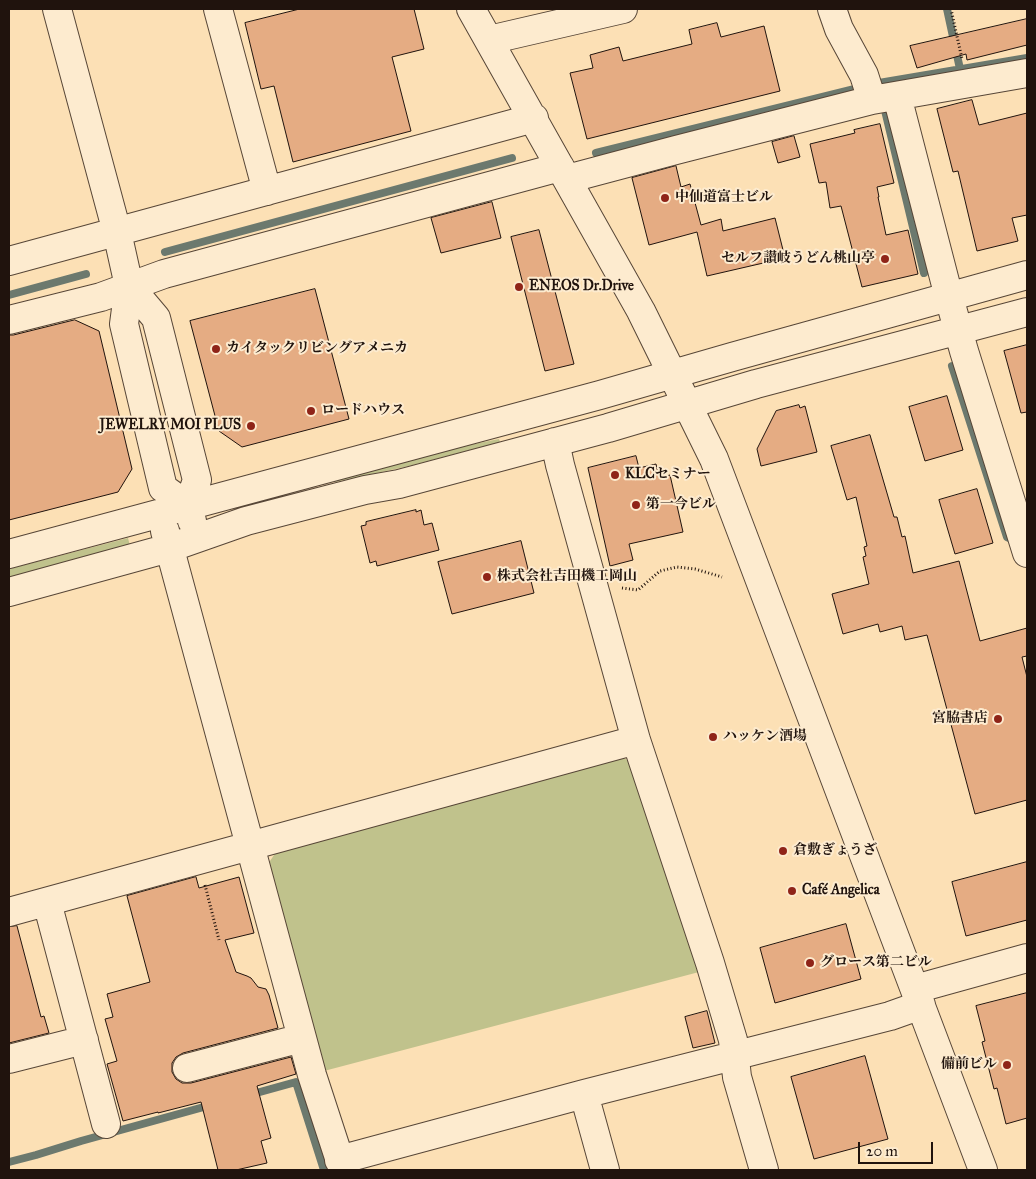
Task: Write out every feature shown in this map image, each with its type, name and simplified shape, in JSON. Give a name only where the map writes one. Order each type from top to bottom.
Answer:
[{"type":"street","points":[[57,9],[130,286],[156,318],[197,480],[188,506],[197,538]]},
{"type":"street","points":[[218,9],[266,191]]},
{"type":"street","points":[[472,9],[641,311],[714,459],[983,1170]]},
{"type":"street","points":[[489,40],[623,9]]},
{"type":"street","points":[[832,9],[839,29],[878,93],[949,297],[1026,548]]},
{"type":"street","points":[[9,320],[101,297],[164,274],[564,173],[676,150],[878,93],[1027,73]]},
{"type":"street","points":[[9,261],[534,118]]},
{"type":"street","points":[[9,554],[600,395],[1027,275]]},
{"type":"street","points":[[9,592],[169,548],[246,521],[365,490],[399,484],[608,428],[756,384],[1027,312]]},
{"type":"street","points":[[555,442],[636,740],[710,963],[733,1040],[737,1077],[764,1170]]},
{"type":"street","points":[[160,513],[312,1075],[341,1165],[584,1094],[890,1016],[918,997],[1027,958]]},
{"type":"street","points":[[9,912],[636,740]]},
{"type":"street","points":[[47,902],[106,1124]]},
{"type":"street","points":[[187,1068],[302,1038]]},
{"type":"street","points":[[9,1059],[84,1040]]},
{"type":"street","points":[[584,1094],[605,1170]]},
{"type":"path","points":[[951,9],[963,63]]},
{"type":"path","points":[[596,595],[612,594],[622,588],[638,590],[660,571],[677,567],[695,569],[722,577]]},
{"type":"path","points":[[198,861],[219,940]]},
{"type":"green space","points":[[499,439],[500,442],[409,466],[335,482],[334,479],[444,450]]},
{"type":"green space","points":[[128,538],[130,546],[9,578],[9,569]]},
{"type":"green space","points":[[622,757],[636,765],[699,972],[324,1071],[268,864],[276,852]]},
{"type":"building","points":[[300,9],[414,9],[424,49],[392,57],[411,131],[293,162],[274,86],[261,89],[245,23]]},
{"type":"building","points":[[1027,19],[1027,45],[967,60],[966,54],[917,68],[910,46]]},
{"type":"building","points":[[717,23],[721,37],[764,26],[780,91],[587,139],[570,73],[593,68],[590,55],[619,47],[623,61],[692,44],[689,30]]},
{"type":"building","points":[[972,100],[979,125],[1027,113],[1027,215],[1012,218],[1018,241],[977,251],[958,171],[953,172],[937,109]]},
{"type":"building","points":[[880,124],[894,183],[877,187],[886,235],[908,230],[918,274],[862,287],[841,206],[830,208],[826,182],[819,183],[810,144],[855,133],[854,130]]},
{"type":"building","points":[[794,136],[800,157],[778,163],[772,142]]},
{"type":"building","points":[[676,166],[681,187],[690,184],[701,225],[721,219],[723,231],[775,218],[785,258],[707,276],[697,232],[649,245],[632,178]]},
{"type":"building","points":[[492,202],[501,238],[441,253],[431,218]]},
{"type":"building","points":[[539,230],[574,364],[545,371],[511,237]]},
{"type":"building","points":[[315,289],[349,419],[242,447],[219,431],[190,321]]},
{"type":"building","points":[[75,320],[99,331],[132,469],[118,492],[9,520],[9,335]]},
{"type":"building","points":[[1027,345],[1027,412],[1021,413],[1004,351]]},
{"type":"building","points":[[947,396],[963,450],[925,461],[909,407]]},
{"type":"building","points":[[799,405],[800,408],[805,406],[817,452],[761,466],[757,449],[776,411]]},
{"type":"building","points":[[870,435],[894,517],[897,517],[902,537],[905,536],[913,573],[959,561],[980,641],[1027,628],[1027,656],[1022,657],[1027,677],[1027,800],[975,814],[927,635],[905,640],[902,626],[880,632],[878,624],[843,634],[832,594],[869,584],[863,557],[866,556],[864,547],[867,546],[856,497],[847,500],[831,446]]},
{"type":"building","name":"第一今ビル","points":[[636,456],[639,468],[656,464],[659,478],[670,475],[683,532],[629,544],[633,560],[610,566],[588,468]]},
{"type":"building","points":[[977,489],[993,543],[955,554],[939,500]]},
{"type":"building","points":[[416,510],[416,512],[421,510],[424,525],[432,523],[439,550],[377,566],[376,561],[370,563],[361,526],[366,525],[366,522]]},
{"type":"building","points":[[521,541],[534,593],[452,614],[438,562]]},
{"type":"building","points":[[1027,862],[1027,920],[966,936],[952,882]]},
{"type":"building","points":[[196,877],[199,888],[239,877],[254,933],[225,940],[236,972],[251,978],[258,987],[266,989],[278,1028],[183,1053],[176,1057],[172,1063],[172,1072],[176,1079],[182,1083],[191,1083],[291,1057],[296,1074],[257,1086],[271,1138],[261,1141],[267,1163],[236,1170],[218,1170],[201,1102],[123,1121],[107,1064],[117,1061],[105,1019],[113,1017],[107,994],[150,982],[127,896]]},
{"type":"building","name":"グロース第二ビル","points":[[846,924],[861,979],[775,1003],[760,948]]},
{"type":"building","points":[[17,926],[41,1017],[44,1016],[49,1033],[9,1043],[9,927]]},
{"type":"building","name":"備前ビル","points":[[1027,993],[1027,1118],[1006,1124],[997,1088],[994,1089],[982,1042],[985,1041],[976,1006]]},
{"type":"building","points":[[707,1011],[715,1043],[693,1048],[685,1017]]},
{"type":"building","points":[[865,1056],[888,1139],[814,1159],[791,1077]]},
{"type":"waterway","points":[[947,9],[960,69]]},
{"type":"waterway","points":[[596,153],[879,83],[1027,58]]},
{"type":"waterway","points":[[883,102],[924,273]]},
{"type":"waterway","points":[[165,252],[512,158]]},
{"type":"waterway","points":[[9,295],[86,274]]},
{"type":"waterway","points":[[952,366],[1007,537],[1016,541]]},
{"type":"waterway","points":[[249,1095],[296,1082],[324,1170]]},
{"type":"waterway","points":[[9,1162],[211,1105]]},
{"type":"place","name":"中仙道富士ビル","points":[[665,198]]},
{"type":"place","name":"セルフ讃岐うどん桃山亭","points":[[885,259]]},
{"type":"place","name":"ENEOS Dr.Drive","points":[[519,287]]},
{"type":"place","name":"カイタックリビングアメニカ","points":[[216,349]]},
{"type":"place","name":"ロードハウス","points":[[311,411]]},
{"type":"place","name":"JEWELRY MOI PLUS","points":[[251,426]]},
{"type":"place","name":"KLCセミナー","points":[[615,475]]},
{"type":"place","name":"第一今ビル","points":[[636,505]]},
{"type":"place","name":"株式会社吉田機工岡山","points":[[487,577]]},
{"type":"place","name":"宮脇書店","points":[[998,719]]},
{"type":"place","name":"ハッケン酒場","points":[[713,737]]},
{"type":"place","name":"倉敷ぎょうざ","points":[[783,851]]},
{"type":"place","name":"Café Angelica","points":[[792,891]]},
{"type":"place","name":"グロース第二ビル","points":[[810,963]]},
{"type":"place","name":"備前ビル","points":[[1007,1065]]}]
